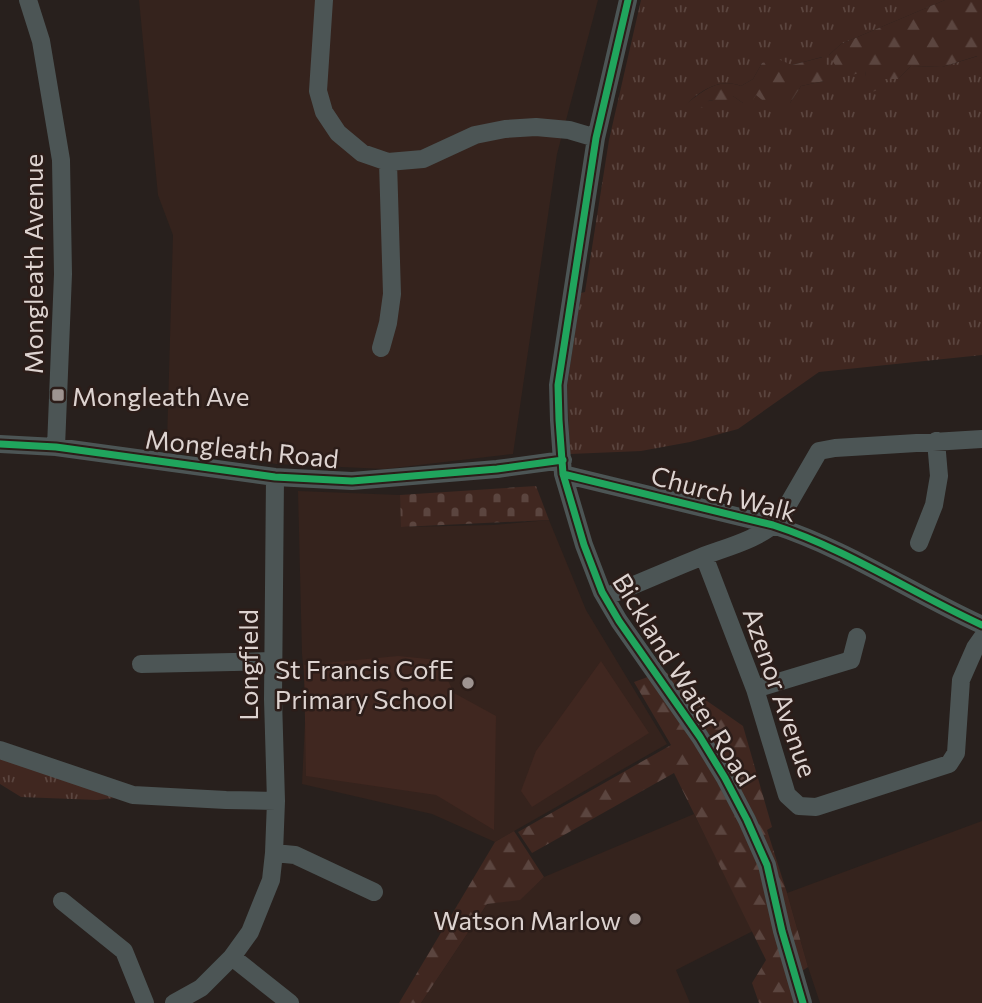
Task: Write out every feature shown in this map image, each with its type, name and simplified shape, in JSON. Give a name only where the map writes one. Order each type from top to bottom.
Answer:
[{"type":"street","name":"Mongleath Avenue","points":[[28,0],[41,41],[61,160],[63,286],[56,447]]},
{"type":"street","points":[[324,0],[318,91],[324,112],[338,133],[362,153],[388,162],[423,159],[475,135],[536,127],[596,138]]},
{"type":"street","name":"Bickland Water Road","points":[[628,0],[596,138],[558,385],[563,467],[584,545],[606,597],[619,621],[700,737],[747,820],[767,865],[782,931],[803,1003]]},
{"type":"street","points":[[381,348],[392,294],[388,162]]},
{"type":"street","points":[[606,597],[735,545],[773,525],[779,520],[819,451],[982,439]]},
{"type":"street","points":[[919,543],[934,505],[939,476],[936,441]]},
{"type":"street","name":"Mongleath Road","points":[[0,444],[56,447],[275,477],[352,481],[497,468],[563,467]]},
{"type":"street","name":"Church Walk","points":[[563,467],[773,525],[895,579],[982,625]]},
{"type":"street","name":"Longfield","points":[[174,1003],[201,988],[232,957],[250,932],[271,880],[276,800],[273,661],[275,477]]},
{"type":"street","name":"Azenor Avenue","points":[[704,556],[755,689],[787,795],[799,806],[816,807],[949,764],[956,753],[961,680],[982,638]]},
{"type":"street","points":[[755,689],[851,660],[857,637]]},
{"type":"street","points":[[141,664],[273,661]]},
{"type":"street","points":[[0,750],[133,796],[276,800]]},
{"type":"street","points":[[274,853],[295,855],[374,892]]},
{"type":"street","points":[[62,901],[124,951],[145,1003]]},
{"type":"street","points":[[232,957],[290,1003]]},
{"type":"shaded area","points":[[139,0],[598,0],[557,154],[513,454],[385,469],[276,464],[167,442],[173,235],[158,195]]},
{"type":"shaded area","name":"St Francis CofE Primary School","points":[[298,491],[400,495],[402,527],[493,525],[549,520],[586,610],[667,744],[495,842],[432,814],[302,784],[306,701],[302,654]]},
{"type":"shaded area","points":[[694,814],[753,931],[676,970],[690,1003],[421,1003],[487,904],[520,899],[544,877]]},
{"type":"shaded area","points":[[982,821],[982,1003],[820,1003],[787,893]]},
{"type":"green space","points":[[641,0],[945,0],[841,44],[829,55],[865,71],[869,92],[883,79],[898,79],[911,66],[942,67],[978,56],[982,63],[982,355],[819,372],[738,429],[641,451],[570,454],[567,386],[609,140]],"holes":[[[822,57],[824,81],[801,86],[790,103],[756,95],[743,103],[733,96],[685,106],[697,95],[718,84],[741,86],[753,79],[762,63],[792,65]]]},
{"type":"green space","points":[[945,0],[982,0],[982,63],[977,56],[942,67],[911,66],[898,79],[884,79],[882,89],[868,93],[865,71],[849,76],[840,73],[829,55],[841,44]]},
{"type":"green space","points":[[823,57],[830,72],[824,81],[801,86],[790,103],[772,108],[756,95],[751,103],[743,103],[733,96],[726,105],[717,105],[713,100],[708,101],[707,108],[684,106],[710,87],[725,83],[741,86],[753,79],[762,63],[778,59],[792,65]]},
{"type":"green space","points":[[536,486],[549,520],[401,527],[400,495]]},
{"type":"green space","points":[[398,656],[438,660],[454,693],[496,716],[494,830],[436,795],[306,776],[304,665]]},
{"type":"green space","points":[[601,661],[649,733],[532,807],[521,791],[536,751]]},
{"type":"green space","points":[[664,671],[743,726],[772,827],[767,830],[808,967],[791,978],[797,1003],[759,1003],[752,983],[766,960],[674,773],[532,853],[518,832],[671,745],[634,682]]},
{"type":"green space","points":[[0,756],[114,798],[97,800],[21,797],[0,784]]},
{"type":"green space","points":[[514,831],[544,877],[520,900],[487,904],[421,1003],[399,1003],[495,842]]},
{"type":"cycle path","points":[[628,0],[596,138],[558,385],[563,474],[584,545],[602,592],[619,621],[700,737],[747,820],[767,865],[782,931],[803,1003]]},
{"type":"cycle path","points":[[0,444],[56,447],[275,477],[352,481],[497,469],[563,460]]},
{"type":"cycle path","points":[[563,474],[773,525],[827,546],[982,625]]},
{"type":"place","name":"Mongleath Ave","points":[[58,395]]},
{"type":"place","name":"St Francis CofE Primary School","points":[[468,683]]},
{"type":"place","name":"Watson Marlow","points":[[635,919]]}]
